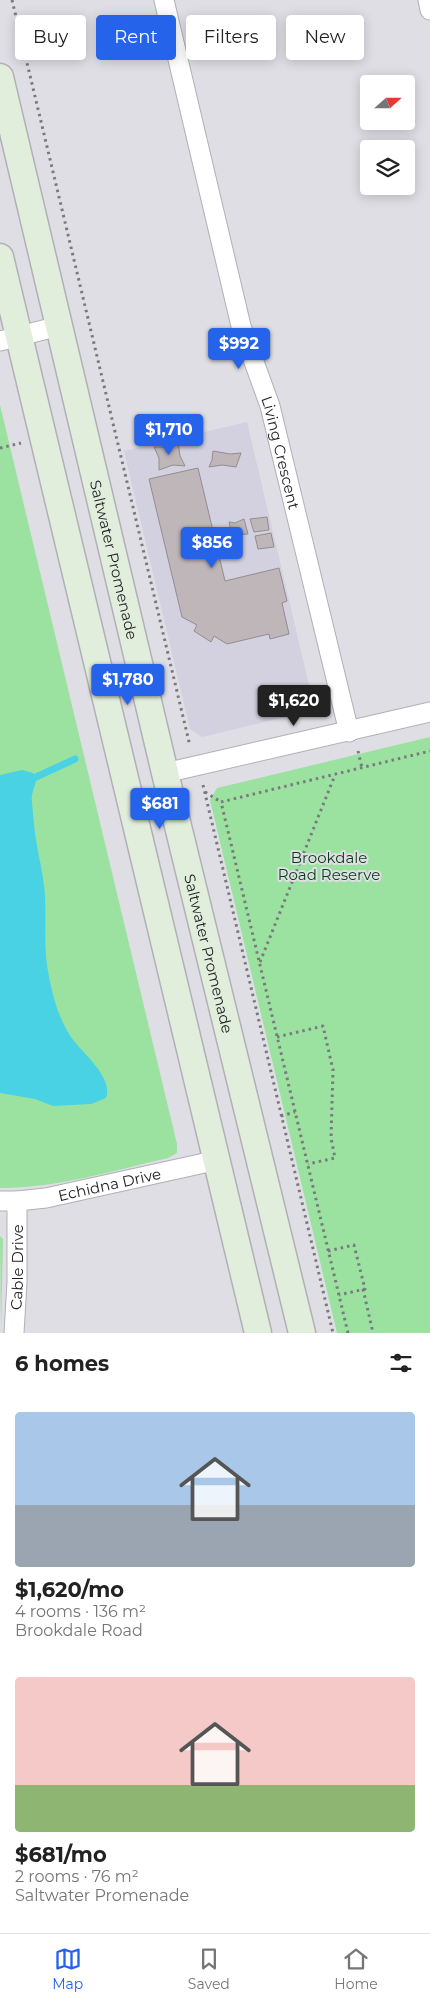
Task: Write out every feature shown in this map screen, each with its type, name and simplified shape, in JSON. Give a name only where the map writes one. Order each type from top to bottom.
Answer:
[{"type":"street","name":"Living Crescent","points":[[164,0],[241,326],[270,406],[349,732]]},
{"type":"street","points":[[428,0],[430,10]]},
{"type":"street","name":"Saltwater Promenade","points":[[0,77],[165,773],[302,1333]]},
{"type":"street","points":[[0,257],[10,339],[120,754],[258,1333]]},
{"type":"street","points":[[10,339],[60,326]]},
{"type":"street","points":[[120,754],[142,770],[158,774],[430,712]]},
{"type":"street","name":"Echidna Drive","points":[[9,1201],[74,1192],[218,1160]]},
{"type":"street","name":"Cable Drive","points":[[9,1201],[17,1282],[14,1333]]},
{"type":"path","points":[[12,0],[189,742],[198,765],[333,1333]]},
{"type":"path","points":[[358,751],[362,768]]},
{"type":"path","points":[[221,802],[430,751]]},
{"type":"path","points":[[260,963],[335,774]]},
{"type":"path","points":[[204,791],[221,802],[348,1333]]},
{"type":"path","points":[[277,1037],[323,1026],[333,1070],[331,1138],[336,1158],[308,1164]]},
{"type":"path","points":[[281,1116],[295,1112]]},
{"type":"path","points":[[328,1251],[354,1245],[373,1333]]},
{"type":"path","points":[[338,1295],[363,1289]]},
{"type":"shaded area","points":[[247,422],[313,702],[305,712],[202,737],[190,729],[124,451]]},
{"type":"green space","points":[[0,405],[177,1144],[177,1153],[168,1158],[84,1178],[42,1185],[0,1188]]},
{"type":"green space","name":"Brookdale Road Reserve","points":[[430,737],[430,1333],[337,1333],[210,800],[217,788]]},
{"type":"green space","points":[[0,1236],[3,1239],[1,1333]]},
{"type":"water","points":[[22,770],[33,773],[36,780],[32,802],[35,835],[43,875],[46,956],[58,1012],[71,1037],[101,1073],[107,1090],[106,1098],[91,1104],[53,1106],[35,1099],[0,1093],[0,775]]},
{"type":"building","points":[[178,442],[180,456],[185,466],[173,465],[159,470],[159,458],[154,447],[165,447]]},
{"type":"building","points":[[213,451],[230,454],[241,453],[236,467],[222,465],[209,467]]},
{"type":"building","points":[[198,468],[225,581],[279,568],[287,601],[282,603],[289,634],[270,639],[269,634],[227,644],[214,636],[211,642],[194,631],[197,625],[182,617],[149,479]]},
{"type":"building","points":[[267,517],[269,530],[254,532],[250,519]]},
{"type":"building","points":[[244,519],[248,534],[232,535],[229,522],[235,523]]},
{"type":"building","points":[[271,533],[274,547],[258,549],[255,536]]},
{"type":"waterway","points":[[30,781],[75,759]]}]
